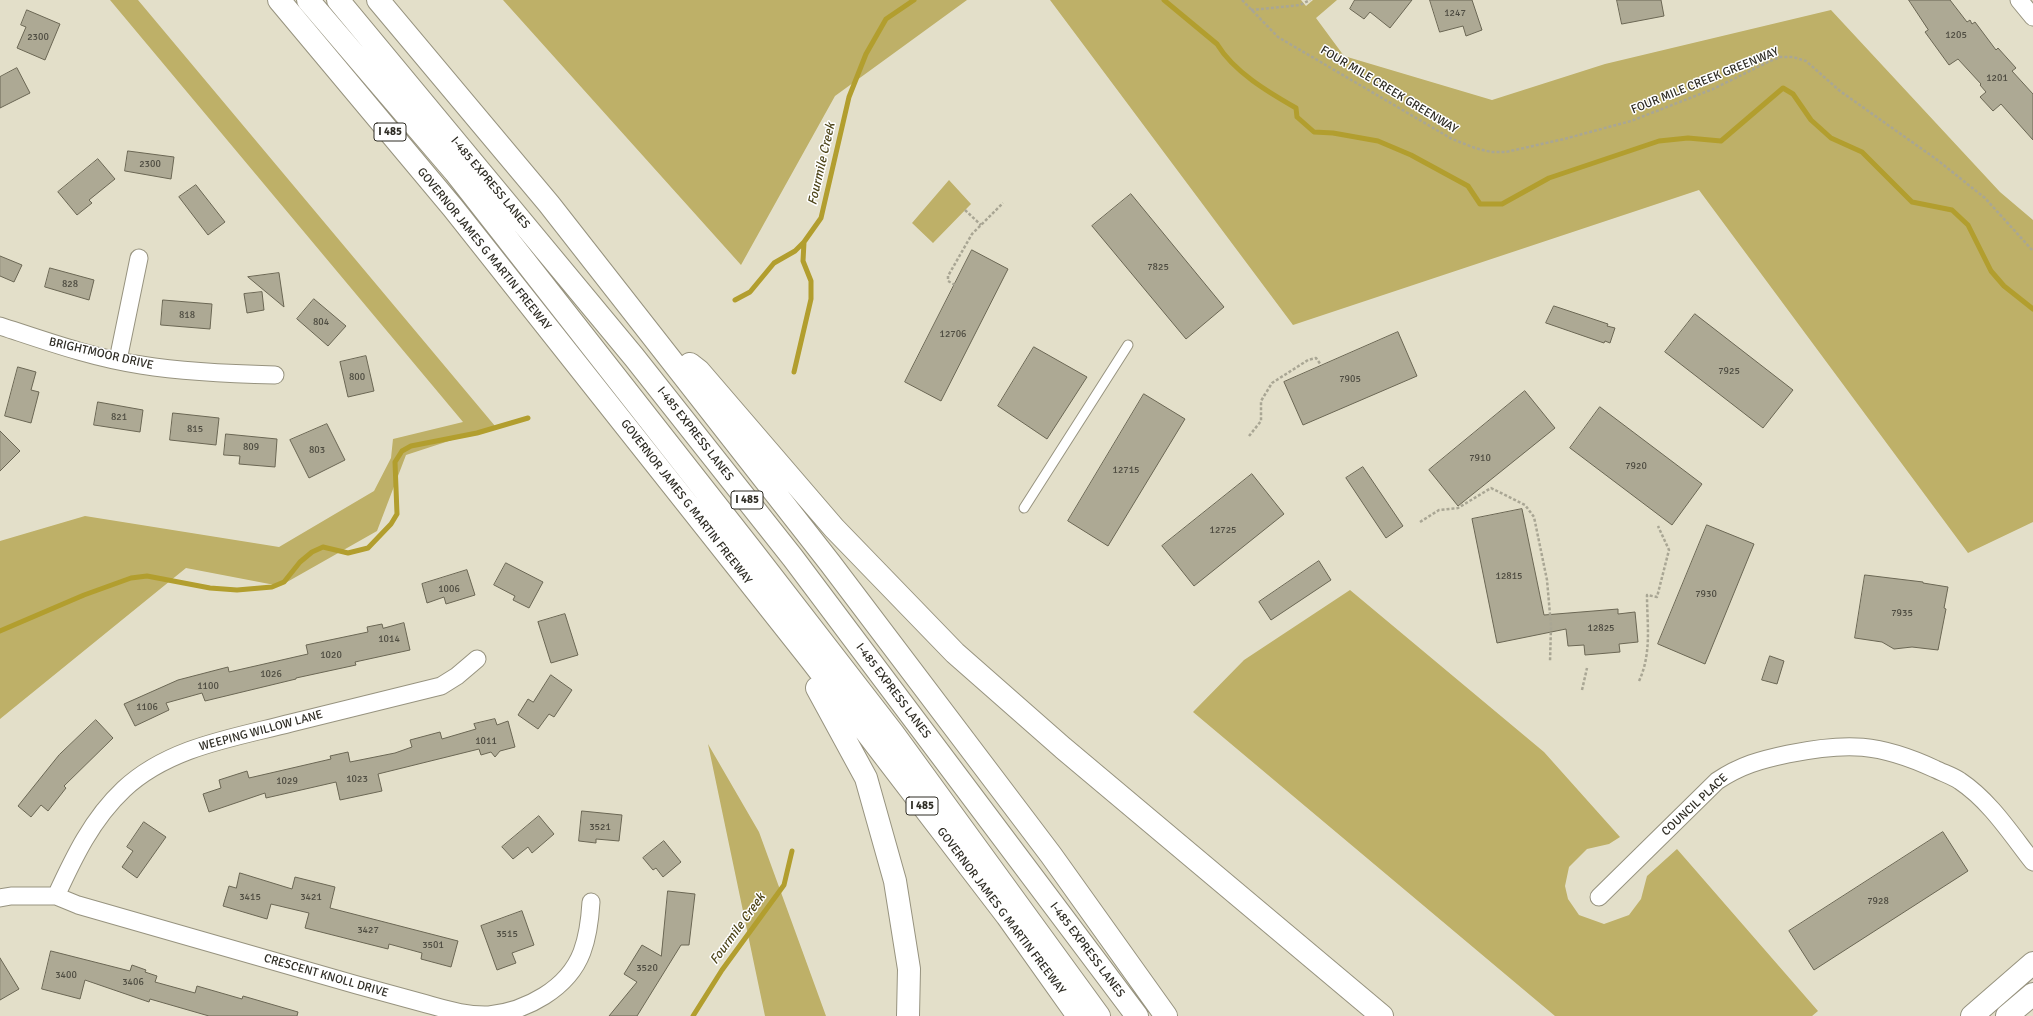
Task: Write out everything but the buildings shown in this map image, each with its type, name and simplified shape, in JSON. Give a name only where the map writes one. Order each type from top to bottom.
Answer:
[{"type":"main road","name":"GOVERNOR JAMES G MARTIN FREEWAY","points":[[279,0],[453,208],[762,598],[1007,916],[1078,1016]]},
{"type":"main road","name":"I-485 EXPRESS LANES","points":[[308,0],[455,172],[753,552],[893,733],[1099,1016]]},
{"type":"main road","name":"I-485 EXPRESS LANES","points":[[338,0],[634,357],[793,558],[1137,1016]]},
{"type":"main road","name":"I 485","points":[[378,0],[549,204],[658,341],[968,743],[1051,855],[1166,1016]]},
{"type":"main road","points":[[658,341],[699,371],[834,528],[956,653],[1075,758],[1382,1016]]},
{"type":"main road","points":[[762,598],[832,714],[866,778],[895,881],[909,969],[908,1016]]},
{"type":"main road","points":[[1972,1016],[2033,963]]},
{"type":"main road","points":[[2007,1016],[2033,994]]},
{"type":"street","points":[[2019,0],[2033,17]]},
{"type":"street","points":[[118,360],[139,258]]},
{"type":"street","name":"BRIGHTMOOR DRIVE","points":[[0,326],[51,343],[140,365],[227,374],[275,375]]},
{"type":"street","name":"WEEPING WILLOW LANE","points":[[56,896],[75,856],[94,822],[104,810],[140,775],[165,761],[206,744],[441,686],[457,676],[478,659]]},
{"type":"street","name":"COUNCIL PLACE","points":[[1599,897],[1717,781],[1736,768],[1764,758],[1825,747],[1870,748],[1895,752],[1960,780],[1998,817],[2033,862]]},
{"type":"street","name":"CRESCENT KNOLL DRIVE","points":[[0,898],[11,896],[56,896],[78,905],[377,991],[458,1013],[476,1015],[503,1012],[527,1005],[552,990],[570,972],[582,952],[589,925],[591,902]]},
{"type":"lane","points":[[1024,508],[1128,345]]},
{"type":"path","name":"FOUR MILE CREEK GREENWAY","points":[[1242,0],[1250,10],[1278,37],[1452,139],[1475,148],[1491,152],[1506,152],[1564,139],[1631,120],[1713,89],[1780,57],[1793,57],[1806,61],[1840,91],[1936,159],[1985,198],[2033,251]]},
{"type":"path","points":[[1250,10],[1300,5],[1310,0]]},
{"type":"path","points":[[955,285],[948,281],[948,276],[972,234],[1004,203]]},
{"type":"path","points":[[965,210],[981,225]]},
{"type":"path","points":[[1249,436],[1261,421],[1261,400],[1272,383],[1308,360],[1316,358],[1321,365]]},
{"type":"path","points":[[1420,522],[1439,510],[1458,508],[1491,488],[1525,504],[1534,517],[1547,580],[1551,626],[1550,662]]},
{"type":"path","points":[[1639,681],[1646,667],[1648,650],[1647,594],[1657,597],[1669,550],[1658,526]]},
{"type":"path","points":[[1582,690],[1587,668]]},
{"type":"shaded area","points":[[110,0],[138,0],[495,426],[406,455],[377,531],[280,586],[186,568],[0,719],[0,541],[85,516],[279,547],[374,491],[391,458],[393,439],[463,422]]},
{"type":"shaded area","points":[[503,0],[967,0],[835,96],[741,265]]},
{"type":"shaded area","points":[[1050,0],[1301,0],[1306,6],[1313,0],[1337,0],[1316,18],[1344,56],[1492,100],[1605,64],[1831,10],[2000,192],[2033,220],[2033,522],[1968,553],[1699,190],[1293,325]]},
{"type":"shaded area","points":[[949,180],[971,204],[933,243],[912,223]]},
{"type":"shaded area","points":[[1350,590],[1544,752],[1620,837],[1609,844],[1587,849],[1569,867],[1565,886],[1568,899],[1579,915],[1604,924],[1629,915],[1641,899],[1647,876],[1677,849],[1818,1011],[1812,1016],[1555,1016],[1193,712],[1244,660]]},
{"type":"shaded area","points":[[708,744],[759,832],[826,1016],[765,1016]]},
{"type":"waterway","name":"Fourmile Creek","points":[[794,372],[811,299],[811,281],[803,261],[804,242],[821,218],[849,97],[866,54],[886,19],[914,0]]},
{"type":"waterway","points":[[1164,0],[1217,44],[1224,54],[1242,72],[1263,88],[1296,108],[1297,117],[1314,132],[1333,133],[1378,141],[1411,155],[1468,186],[1480,204],[1502,204],[1549,178],[1659,141],[1688,138],[1721,141],[1783,88],[1793,94],[1811,120],[1831,138],[1862,152],[1912,202],[1952,210],[1968,225],[1991,271],[2004,286],[2033,309]]},
{"type":"waterway","points":[[735,300],[750,292],[774,263],[795,251],[804,242]]},
{"type":"waterway","points":[[0,631],[84,595],[131,578],[147,576],[210,588],[237,590],[272,587],[284,582],[300,562],[312,552],[323,547],[348,553],[368,548],[391,524],[397,514],[395,462],[402,451],[411,446],[477,433],[528,418]]},
{"type":"waterway","name":"Fourmile Creek","points":[[693,1016],[722,970],[784,885],[792,851]]}]
